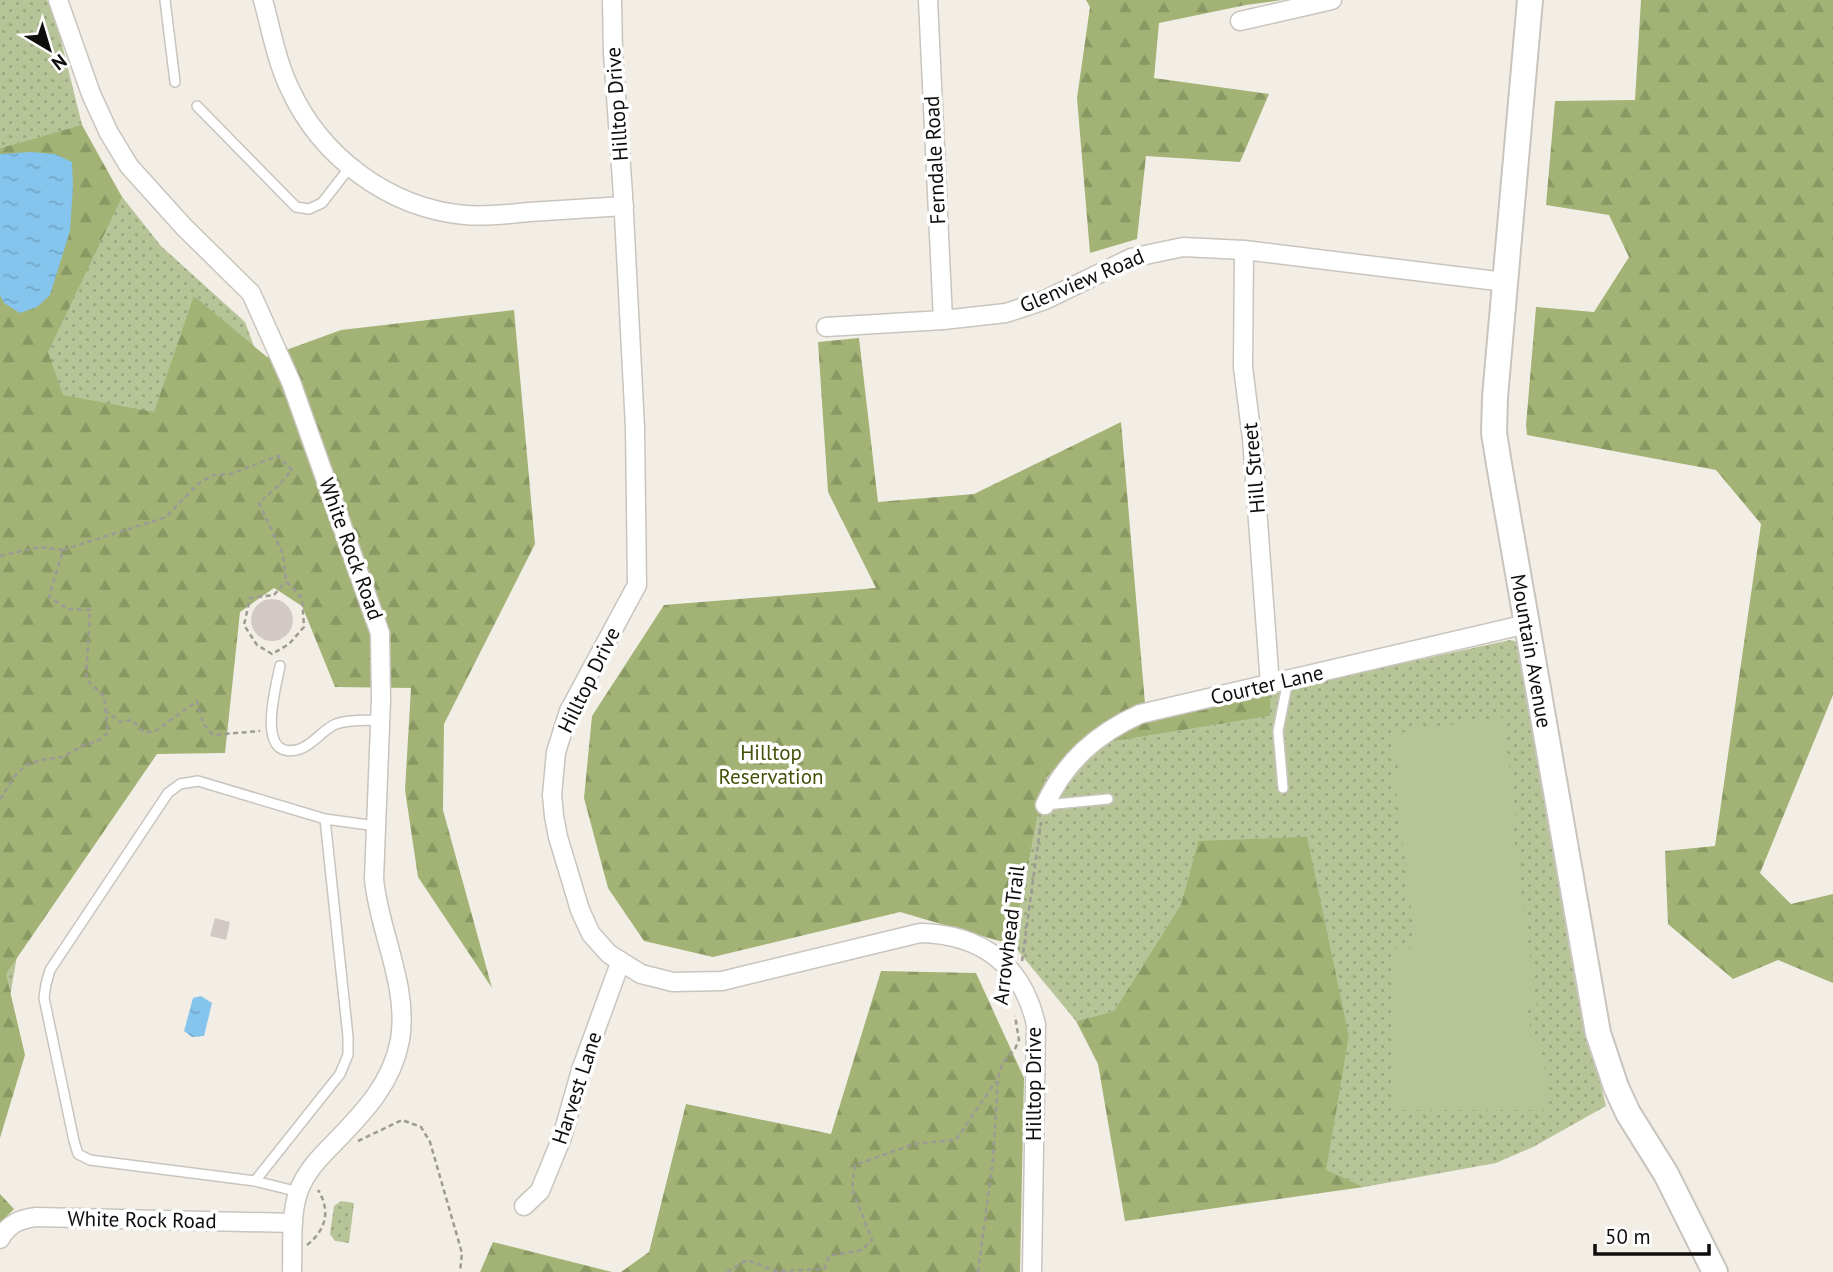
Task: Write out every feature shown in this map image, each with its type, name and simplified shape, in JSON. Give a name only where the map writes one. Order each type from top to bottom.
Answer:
[{"type":"street","name":"White Rock Road","points":[[58,0],[91,94],[108,133],[129,166],[251,293],[286,369],[380,633],[380,720],[374,879],[376,898],[398,987],[402,1021],[400,1038],[391,1071],[373,1102],[318,1160],[302,1185],[293,1223],[292,1272]]},
{"type":"street","points":[[263,0],[281,67],[296,103],[318,135],[350,167],[375,185],[403,199],[463,215],[505,215],[624,206]]},
{"type":"street","name":"Hilltop Drive","points":[[612,0],[612,53],[624,206],[635,428],[637,585],[569,711],[556,752],[552,795],[558,837],[580,910],[599,945],[620,963],[641,974],[673,982],[722,981],[905,935],[936,933],[981,946],[1006,965],[1018,981],[1033,1012],[1037,1039],[1032,1272]]},
{"type":"street","name":"Ferndale Road","points":[[928,0],[943,320]]},
{"type":"street","points":[[1240,21],[1332,0]]},
{"type":"street","name":"Mountain Avenue","points":[[1530,0],[1494,433],[1598,1034],[1628,1113],[1666,1174],[1715,1272]]},
{"type":"street","name":"Glenview Road","points":[[826,327],[1006,313],[1045,300],[1110,266],[1152,251],[1199,246],[1505,282]]},
{"type":"street","name":"Hill Street","points":[[1244,250],[1243,367],[1252,439],[1270,685]]},
{"type":"street","name":"Courter Lane","points":[[1045,805],[1060,777],[1093,741],[1123,722],[1157,709],[1527,624]]},
{"type":"street","name":"Harvest Lane","points":[[524,1206],[540,1191],[562,1137],[581,1070],[620,963]]},
{"type":"street","name":"White Rock Road","points":[[0,1239],[8,1227],[16,1222],[36,1217],[293,1223]]},
{"type":"lane","points":[[165,0],[175,82]]},
{"type":"lane","points":[[197,106],[296,207],[309,209],[322,203],[350,167]]},
{"type":"lane","points":[[280,666],[270,731],[276,743],[282,747],[293,750],[304,747],[338,723],[380,720]]},
{"type":"lane","points":[[1283,788],[1278,731],[1288,680]]},
{"type":"lane","points":[[302,1185],[90,1160],[78,1154],[44,998],[46,984],[50,970],[168,793],[180,784],[198,781],[325,819],[376,826]]},
{"type":"lane","points":[[1045,805],[1108,799]]},
{"type":"lane","points":[[255,1181],[340,1074],[348,1055],[325,819]]},
{"type":"path","points":[[0,556],[40,547],[64,550],[166,517],[199,483],[214,475],[230,474],[278,456],[292,470],[259,503],[283,554],[286,581],[302,598],[304,627],[289,644],[272,654],[257,645],[244,625],[250,598],[274,595],[286,581]]},
{"type":"path","points":[[0,800],[14,777],[26,765],[63,757],[84,745],[96,742],[108,733],[104,696],[86,679],[90,610],[68,609],[49,597],[64,550]]},
{"type":"path","points":[[105,710],[120,722],[132,720],[144,732],[154,732],[197,701],[203,723],[213,735],[270,731]]},
{"type":"path","name":"Arrowhead Trail","points":[[978,1272],[993,1160],[998,1078],[1003,1062],[1015,1049],[1018,1040],[1014,996],[1037,834],[1045,805]]},
{"type":"path","points":[[727,1272],[747,1260],[776,1270],[824,1269],[829,1256],[862,1250],[872,1240],[852,1189],[855,1165],[914,1144],[957,1140],[998,1078]]},
{"type":"path","points":[[357,1141],[402,1121],[421,1128],[430,1142],[461,1253],[460,1272]]},
{"type":"path","points":[[293,1251],[315,1238],[325,1219],[322,1196],[302,1185]]},
{"type":"path","points":[[325,1219],[332,1220]]},
{"type":"green space","points":[[0,0],[47,0],[56,20],[82,125],[97,165],[161,246],[245,322],[279,415],[243,573],[27,898],[0,1055],[0,331],[54,133],[0,148]]},
{"type":"green space","points":[[1086,0],[1282,0],[1159,23],[1154,78],[1269,94],[1240,162],[1146,156],[1137,239],[1090,253],[1077,98],[1090,7]]},
{"type":"green space","points":[[1641,0],[1833,0],[1833,695],[1760,873],[1791,904],[1833,894],[1833,983],[1778,960],[1733,979],[1668,924],[1665,851],[1715,846],[1761,524],[1716,470],[1527,435],[1536,307],[1594,312],[1629,257],[1609,215],[1546,205],[1555,101],[1635,100]]},
{"type":"green space","points":[[82,125],[122,197],[48,352],[63,395],[154,412],[194,296],[267,357],[341,330],[514,310],[535,544],[444,724],[443,810],[492,988],[418,877],[405,790],[411,688],[335,687],[302,606],[274,588],[240,612],[225,753],[157,754],[6,974],[25,1055],[0,1138],[0,148]]},
{"type":"green space","name":"Hilltop Reservation","points":[[859,338],[878,502],[974,494],[1121,422],[1146,715],[1270,692],[1270,716],[1079,747],[1045,778],[1013,945],[900,912],[713,957],[644,941],[608,888],[584,798],[592,716],[664,605],[876,588],[828,492],[818,342]]},
{"type":"green space","points":[[1515,641],[1518,646],[1576,987],[1606,1106],[1533,1147],[1496,1163],[1364,1187],[1325,1171],[1349,1037],[1198,841],[1181,904],[1114,1011],[1076,1021],[1013,945],[1045,778],[1079,747],[1269,716],[1270,692]]},
{"type":"green space","points":[[1502,717],[1517,820],[1512,821],[1537,1007],[1522,1010],[1542,1058],[1549,1110],[1391,1110],[1394,948],[1416,948],[1394,774],[1401,772],[1395,762],[1392,734]]},
{"type":"green space","points":[[1307,837],[1349,1037],[1326,1170],[1364,1187],[1125,1221],[1098,1064],[1076,1021],[1114,1011],[1181,904],[1198,841]]},
{"type":"green space","points":[[881,971],[976,973],[1024,1078],[1020,1272],[621,1272],[649,1252],[686,1104],[831,1134]]},
{"type":"green space","points":[[0,1194],[14,1209],[0,1223]]},
{"type":"green space","points":[[341,1201],[354,1203],[349,1243],[335,1241],[330,1234],[334,1206]]},
{"type":"green space","points":[[493,1242],[612,1272],[480,1272]]},
{"type":"water","points":[[0,154],[55,154],[72,162],[70,231],[50,295],[37,307],[20,313],[4,303],[0,295]]},
{"type":"water","points":[[201,996],[212,1003],[204,1036],[192,1037],[184,1031],[193,998]]},
{"type":"building","points":[[272,599],[287,605],[293,620],[287,635],[272,641],[257,635],[251,620],[257,605]]},
{"type":"building","points":[[215,918],[230,922],[226,940],[210,936]]}]
